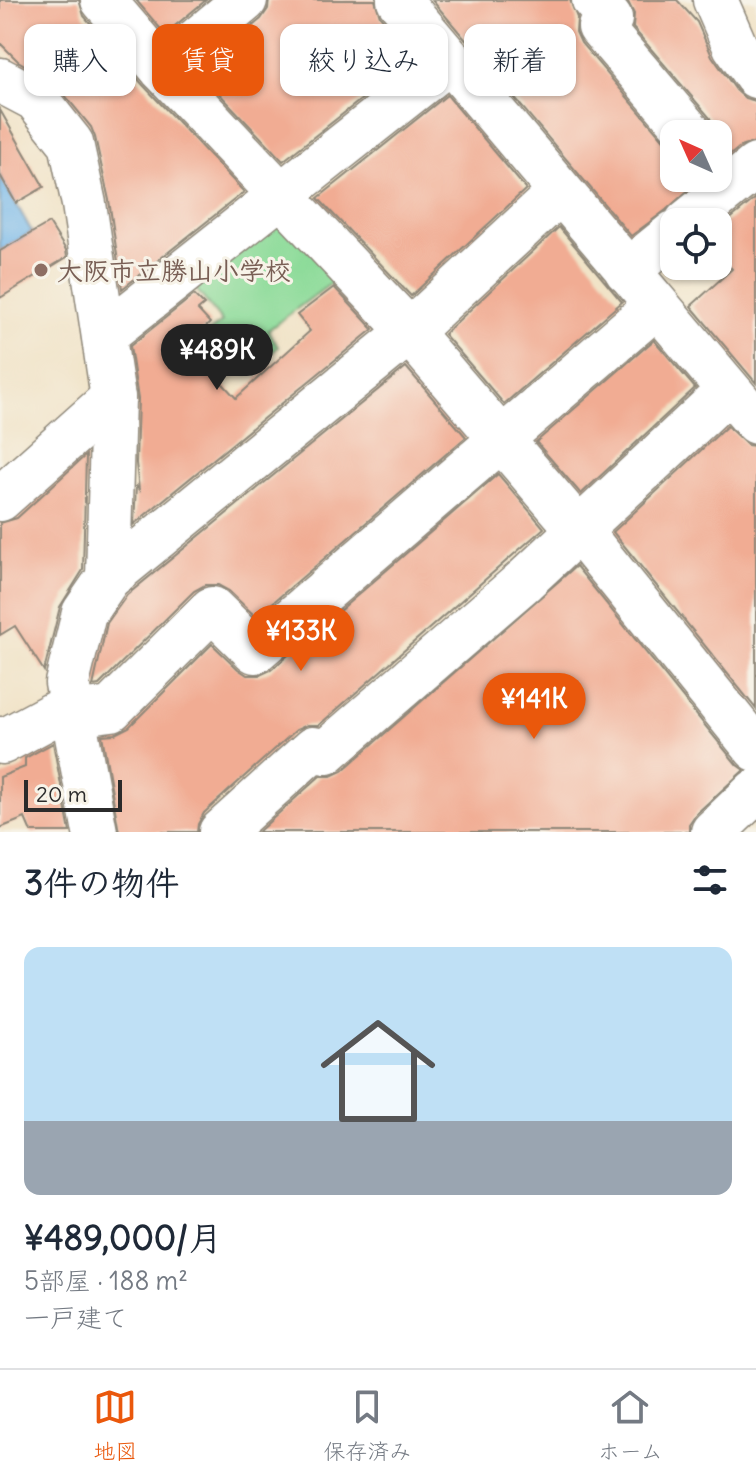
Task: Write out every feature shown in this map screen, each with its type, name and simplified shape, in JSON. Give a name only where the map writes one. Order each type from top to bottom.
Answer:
[{"type":"street","points":[[103,0],[152,57]]},
{"type":"street","points":[[216,24],[245,0]]},
{"type":"street","points":[[221,832],[313,749],[326,752],[579,530],[742,407],[399,0]]},
{"type":"street","points":[[594,0],[610,19],[600,27],[679,120]]},
{"type":"street","points":[[715,0],[735,46],[756,76]]},
{"type":"street","points":[[104,335],[450,61]]},
{"type":"street","points":[[0,80],[36,99],[71,143],[84,204],[113,398],[108,578]]},
{"type":"street","points":[[188,96],[408,333],[500,438],[579,530],[756,749]]},
{"type":"street","points":[[701,208],[736,172]]},
{"type":"street","points":[[95,832],[67,683],[84,613],[108,578],[408,333],[560,192]]},
{"type":"street","points":[[627,271],[660,244]]},
{"type":"street","points":[[0,739],[2,742],[72,710],[111,709],[212,609],[255,651],[656,306]]},
{"type":"street","points":[[0,499],[113,398]]},
{"type":"street","points":[[713,832],[756,791]]},
{"type":"green space","points":[[271,216],[341,276],[268,330],[278,347],[247,374],[231,356],[204,378],[184,351],[222,322],[189,280]]},
{"type":"water","points":[[0,175],[32,232],[0,251]]},
{"type":"building","points":[[0,0],[79,0],[84,16],[91,24],[24,24],[24,65],[0,43]]},
{"type":"building","points":[[136,0],[206,0],[177,24],[156,24]]},
{"type":"building","points":[[269,0],[375,0],[380,16],[387,24],[280,24],[280,96],[366,96],[283,161],[222,96],[264,96],[264,24],[255,24],[268,9]]},
{"type":"building","points":[[432,0],[570,0],[577,18],[576,32],[576,24],[464,24],[464,38]]},
{"type":"building","points":[[627,0],[677,0],[697,22],[712,56],[736,90],[745,98],[756,101],[756,142],[740,147],[732,154],[732,120],[711,120],[633,28],[634,14]]},
{"type":"building","points":[[576,32],[581,43],[660,136],[660,192],[686,192],[668,208],[660,208],[660,214],[631,236],[513,96],[576,96]]},
{"type":"building","points":[[136,77],[244,192],[122,289],[109,200],[91,127],[66,96],[136,96]]},
{"type":"building","points":[[446,96],[526,189],[411,296],[318,198]]},
{"type":"building","points":[[0,110],[44,187],[16,203],[0,175]]},
{"type":"building","points":[[756,198],[756,383],[691,306],[720,280],[732,280],[732,218]]},
{"type":"building","points":[[49,223],[67,257],[0,298],[0,251]]},
{"type":"building","points":[[559,227],[622,302],[504,404],[444,334]]},
{"type":"building","points":[[334,287],[373,329],[134,524],[136,486],[139,490],[136,463],[138,399],[130,346],[194,295],[204,305],[198,310],[210,323],[187,345],[236,398],[310,331],[297,315]]},
{"type":"building","points":[[654,340],[695,388],[581,494],[536,442]]},
{"type":"building","points":[[406,367],[466,437],[256,617],[229,591],[218,585],[205,585],[194,591],[99,685],[93,686],[107,623],[127,595]]},
{"type":"building","points":[[727,426],[747,445],[756,446],[756,709],[613,532]]},
{"type":"building","points":[[86,455],[83,570],[60,607],[44,671],[15,626],[0,635],[0,523],[17,518]]},
{"type":"building","points":[[498,474],[544,528],[319,725],[307,725],[296,730],[204,813],[197,832],[119,832],[102,735],[115,734],[129,727],[212,644],[247,675],[260,675],[271,670]]},
{"type":"building","points":[[576,566],[744,770],[696,814],[689,824],[689,832],[258,832],[320,776],[331,776],[342,771]]},
{"type":"building","points":[[53,743],[70,832],[31,832],[25,818],[0,828],[0,777],[25,767],[25,758]]},
{"type":"place","name":"大阪市立勝山小学校","points":[[41,270]]}]
